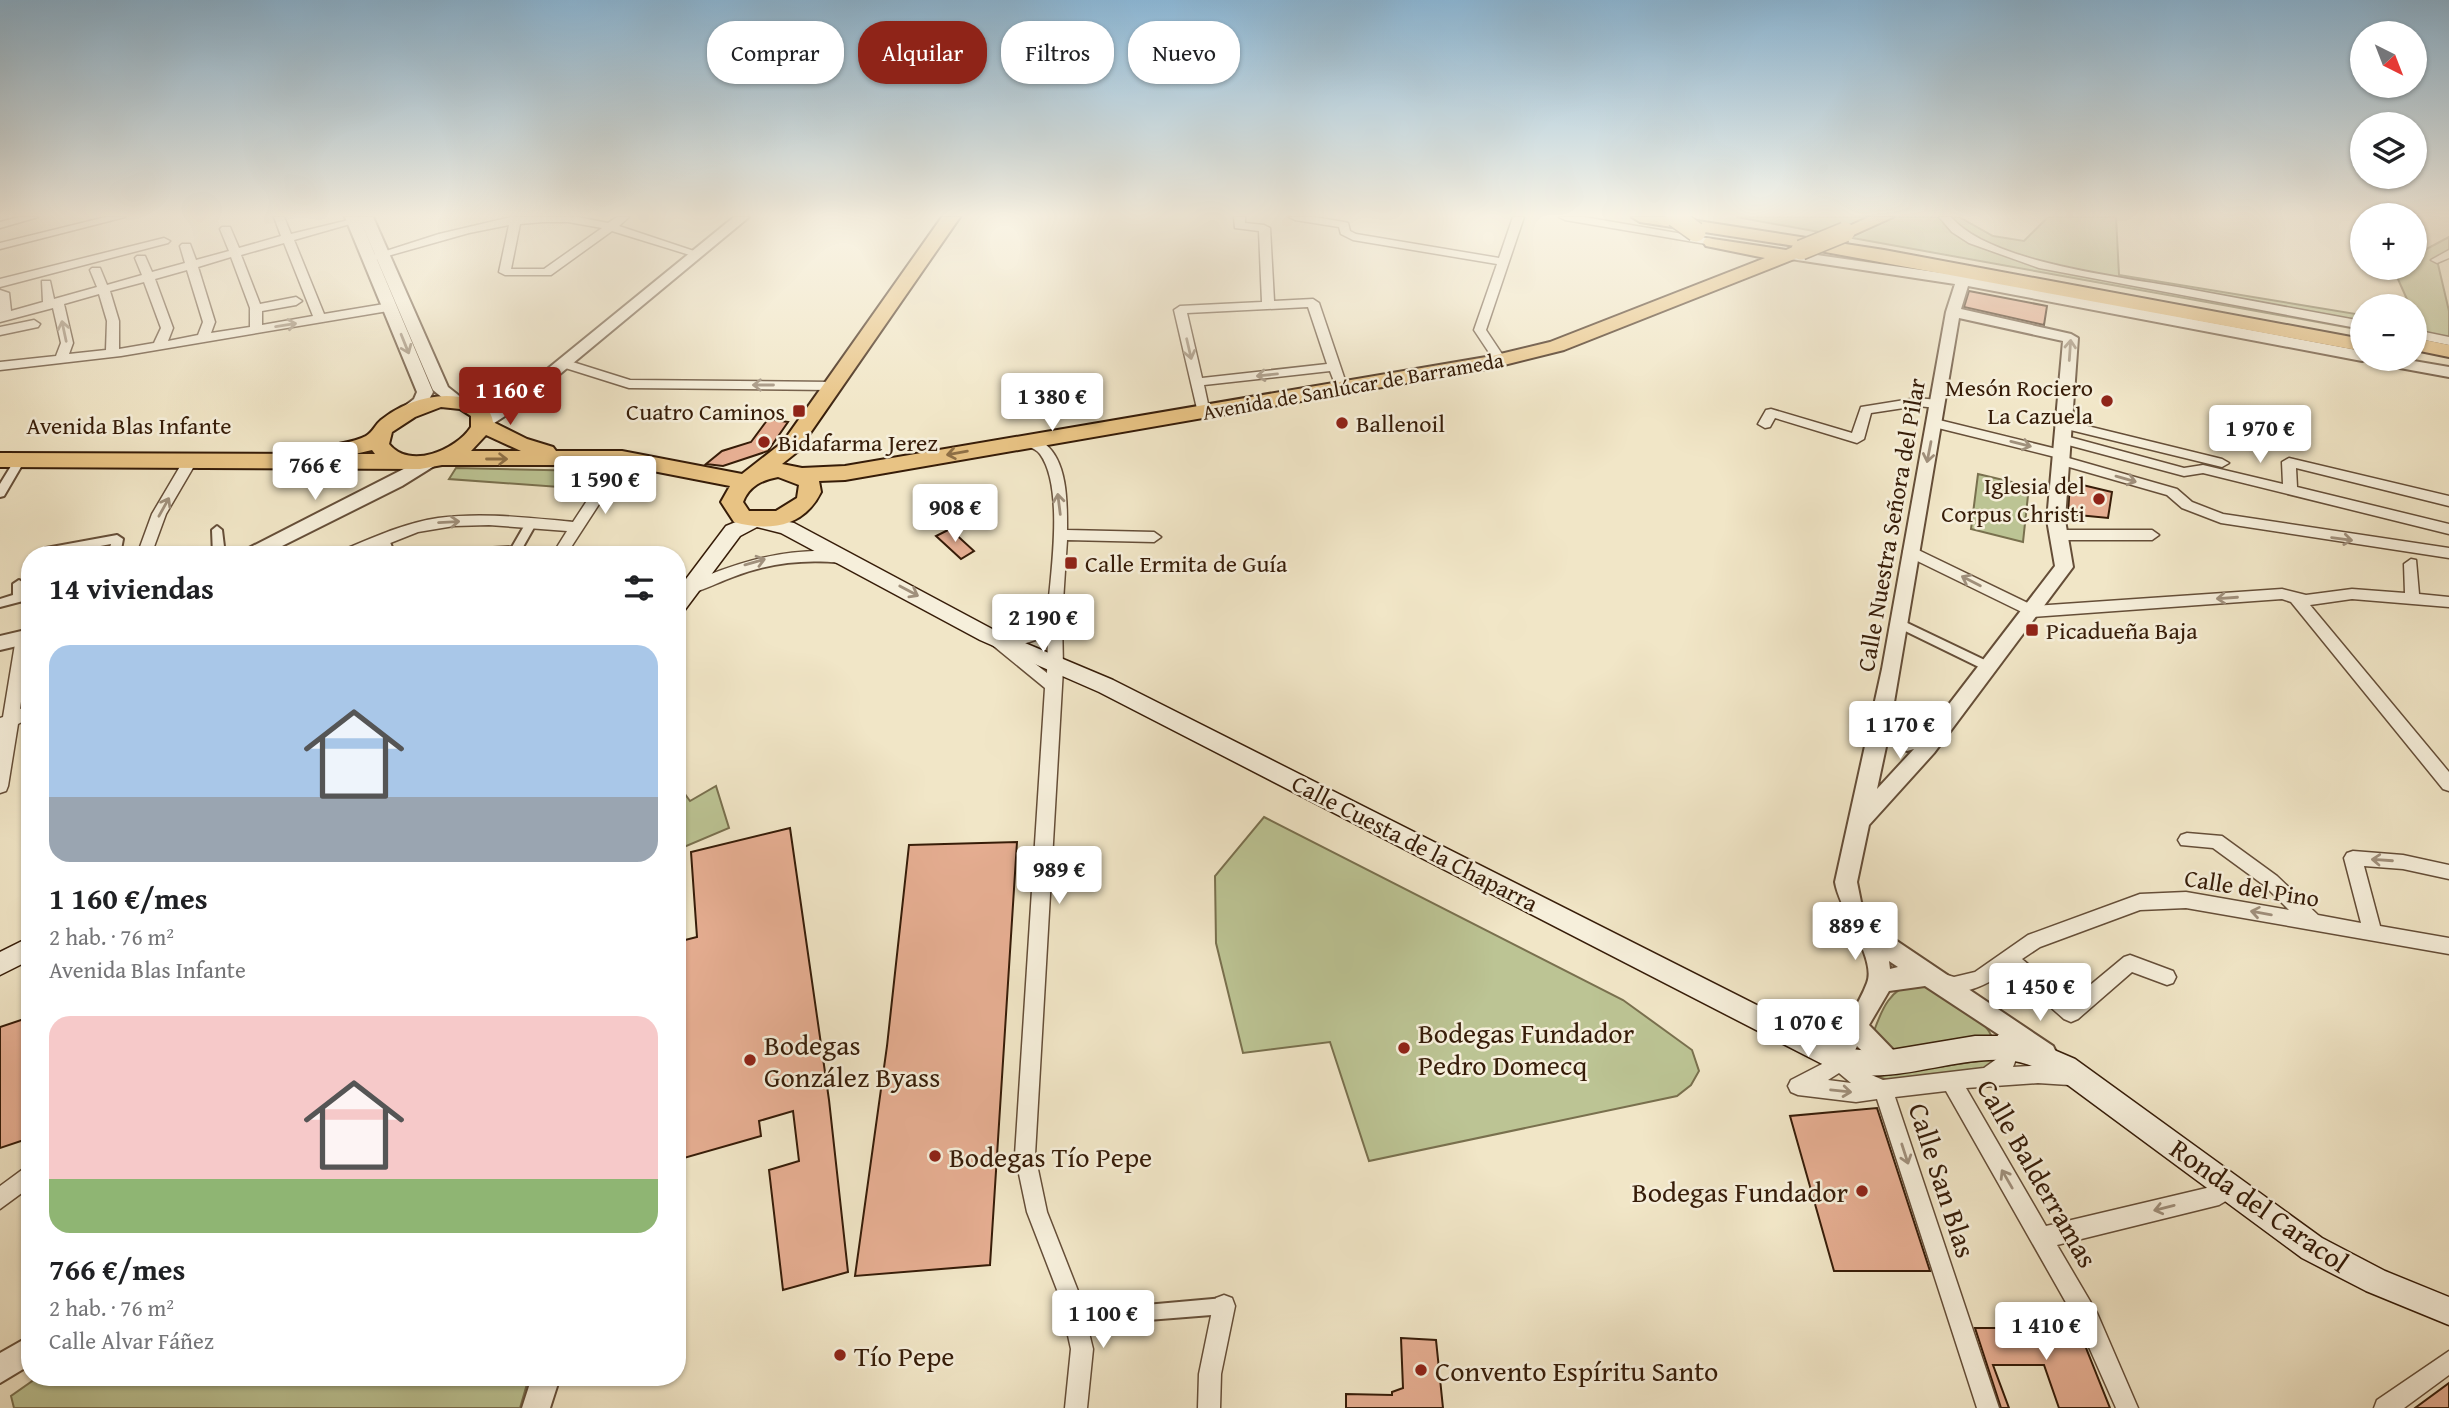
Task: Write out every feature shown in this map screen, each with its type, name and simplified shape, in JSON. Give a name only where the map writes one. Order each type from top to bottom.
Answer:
[{"type":"main road","points":[[743,518],[736,489],[790,447],[905,283]]},
{"type":"main road","name":"Avenida de Sanlúcar de Barrameda","points":[[751,477],[845,473],[1024,441],[1204,414],[1500,360],[1557,346],[1716,283]]},
{"type":"main road","points":[[2027,283],[2350,343]]},
{"type":"main road","points":[[2090,283],[2350,332]]},
{"type":"main road","points":[[2229,331],[2260,326]]},
{"type":"main road","points":[[2427,346],[2449,351]]},
{"type":"main road","points":[[2427,357],[2449,361]]},
{"type":"main road","points":[[398,471],[380,447],[380,437],[386,427],[407,411],[440,401],[474,414],[520,444],[556,457]]},
{"type":"main road","points":[[436,459],[464,446],[474,414]]},
{"type":"main road","name":"Avenida Blas Infante","points":[[0,450],[333,453],[362,446],[380,437]]},
{"type":"main road","points":[[703,476],[743,518],[790,516],[810,500],[812,491],[810,482],[796,473],[790,447]]},
{"type":"main road","points":[[436,459],[622,458],[650,461],[703,476],[751,477]]},
{"type":"main road","name":"Avenida Blas Infante","points":[[10,460],[190,461],[398,471],[436,459]]},
{"type":"main road","points":[[686,594],[743,518]]},
{"type":"main road","name":"Calle Cuesta de la Chaparra","points":[[743,518],[787,528],[987,635],[1008,642],[1056,677],[1106,686],[1839,1060]]},
{"type":"main road","points":[[0,964],[21,953]]},
{"type":"main road","name":"Ronda del Caracol","points":[[1839,1060],[1890,1063],[1975,1048],[2008,1048],[2033,1053],[2074,1074],[2312,1248],[2342,1265],[2449,1311]]},
{"type":"street","points":[[20,283],[2,288],[3,318],[129,283]]},
{"type":"street","points":[[46,283],[67,342],[61,359]]},
{"type":"street","points":[[101,283],[116,336],[112,353]]},
{"type":"street","points":[[151,283],[167,328],[159,346]]},
{"type":"street","points":[[197,283],[209,322],[203,339]]},
{"type":"street","points":[[246,283],[256,308],[256,330]]},
{"type":"street","points":[[306,283],[320,319]]},
{"type":"street","points":[[384,283],[390,307],[425,391],[419,402],[407,411]]},
{"type":"street","points":[[390,283],[441,390],[474,414],[519,400],[662,283]]},
{"type":"street","points":[[1267,283],[1268,305]]},
{"type":"street","points":[[1496,283],[1480,330],[1500,360]]},
{"type":"street","name":"Calle Nuestra Señora del Pilar","points":[[1865,930],[1847,900],[1846,882],[1901,624],[1910,551],[1953,312],[1962,283]]},
{"type":"street","points":[[1977,283],[2350,354]]},
{"type":"street","points":[[2137,283],[2350,323]]},
{"type":"street","points":[[256,308],[296,301]]},
{"type":"street","points":[[1204,414],[1180,310],[1313,303],[1342,389]]},
{"type":"street","points":[[0,366],[159,346],[390,307]]},
{"type":"street","points":[[1861,820],[1937,735],[2064,567],[2056,520],[2071,338],[1953,312]]},
{"type":"street","points":[[0,331],[34,324]]},
{"type":"street","points":[[2427,336],[2449,341]]},
{"type":"street","points":[[563,363],[629,384],[832,386]]},
{"type":"street","points":[[1197,382],[1335,367]]},
{"type":"street","points":[[2427,368],[2449,372]]},
{"type":"street","points":[[1765,424],[1771,413],[1857,439],[1866,410],[1917,401],[1938,404]]},
{"type":"street","points":[[1935,423],[2289,484],[2449,529]]},
{"type":"street","points":[[1050,461],[1058,444],[1077,433]]},
{"type":"street","points":[[1024,441],[1038,444],[1050,461],[1062,535],[1055,621],[1056,677],[1025,1156],[1037,1212],[1078,1325],[1082,1349],[1076,1408]]},
{"type":"street","points":[[2061,444],[2184,472]]},
{"type":"street","points":[[2061,444],[2172,492],[2187,505],[2221,518],[2449,553]]},
{"type":"street","points":[[565,546],[622,458]]},
{"type":"street","points":[[0,493],[10,460]]},
{"type":"street","points":[[147,546],[159,514],[190,461]]},
{"type":"street","points":[[2289,484],[2289,462],[2449,501]]},
{"type":"street","points":[[2172,492],[2180,473],[2203,469],[2289,484]]},
{"type":"street","points":[[265,546],[398,471]]},
{"type":"street","points":[[373,546],[438,523],[577,527]]},
{"type":"street","points":[[518,546],[531,524]]},
{"type":"street","points":[[217,530],[218,546]]},
{"type":"street","points":[[1062,535],[1154,537]]},
{"type":"street","points":[[2059,535],[2152,535]]},
{"type":"street","points":[[79,546],[117,539],[116,546]]},
{"type":"street","points":[[384,540],[386,546]]},
{"type":"street","points":[[1910,551],[2032,612],[2282,594],[2306,600],[2352,594],[2449,602]]},
{"type":"street","points":[[692,587],[766,559],[814,554],[849,559]]},
{"type":"street","points":[[2412,564],[2412,598]]},
{"type":"street","points":[[0,603],[19,598],[19,584]]},
{"type":"street","points":[[2295,596],[2449,784]]},
{"type":"street","points":[[1008,642],[1030,640],[1045,632],[1055,621]]},
{"type":"street","points":[[1901,624],[1989,667]]},
{"type":"street","name":"Calle Cuesta de la Chaparra","points":[[987,635],[1056,677]]},
{"type":"street","points":[[0,643],[21,638]]},
{"type":"street","points":[[0,786],[6,723],[21,662]]},
{"type":"street","points":[[1881,722],[1891,735],[1908,743],[1937,735]]},
{"type":"street","points":[[2187,839],[2216,841],[2271,881],[2315,923]]},
{"type":"street","points":[[2373,933],[2353,858],[2403,862],[2449,872]]},
{"type":"street","name":"Calle del Pino","points":[[1980,979],[2034,941],[2140,902],[2186,900],[2449,946]]},
{"type":"street","points":[[1865,930],[1925,976],[1989,1014],[2074,1074]]},
{"type":"street","points":[[1865,930],[1877,957],[1880,983]]},
{"type":"street","points":[[2009,959],[2071,1013],[2130,963],[2167,977]]},
{"type":"street","points":[[1896,976],[1925,976],[1954,985],[1980,979],[1979,997],[2008,1048],[2007,1063],[1999,1072],[1984,1077],[1856,1093],[1798,1086],[1829,1070],[1839,1060],[1844,1044],[1856,1028],[1871,993],[1880,983],[1896,976]]},
{"type":"street","points":[[1856,1028],[1890,1063]]},
{"type":"street","points":[[1839,1060],[1860,1079],[1884,1089]]},
{"type":"street","points":[[1984,1077],[2008,1079],[2046,1073],[2074,1074]]},
{"type":"street","name":"Calle Balderramas","points":[[1951,1081],[2089,1321],[2127,1408]]},
{"type":"street","name":"Calle San Blas","points":[[1884,1089],[1987,1408]]},
{"type":"street","points":[[0,1199],[21,1182]]},
{"type":"street","points":[[2041,1238],[2218,1195],[2229,1188]]},
{"type":"street","points":[[1078,1325],[1109,1317],[1224,1306],[1210,1374],[1209,1408]]},
{"type":"street","points":[[2,1365],[21,1354]]},
{"type":"street","points":[[2385,1408],[2449,1362]]},
{"type":"street","points":[[536,1408],[543,1386]]},
{"type":"green space","points":[[2100,283],[2166,283],[2350,313],[2350,328]]},
{"type":"green space","points":[[2400,283],[2442,283],[2449,311],[2449,346],[2427,341],[2427,294],[2405,294]]},
{"type":"green space","points":[[456,468],[592,471],[597,474],[587,489],[449,479]]},
{"type":"green space","points":[[1978,474],[2029,486],[2023,542],[1971,529]]},
{"type":"green space","points":[[716,786],[729,828],[686,846],[686,795],[690,801]]},
{"type":"green space","points":[[1264,817],[1623,1000],[1692,1050],[1699,1071],[1691,1085],[1677,1096],[1369,1161],[1330,1042],[1243,1053],[1216,943],[1215,876]]},
{"type":"green space","points":[[1914,983],[1959,1003],[1979,1019],[1992,1037],[1891,1051],[1874,1031],[1893,995]]},
{"type":"green space","points":[[1999,1058],[1991,1068],[1890,1081],[1876,1076]]},
{"type":"green space","points":[[25,1386],[526,1386],[520,1408],[14,1408],[11,1396]]},
{"type":"building","points":[[1969,291],[2047,306],[2044,325],[1964,307]]},
{"type":"building","name":"Bidafarma Jerez","points":[[768,419],[788,422],[768,451],[723,466],[706,464],[722,451],[751,442]]},
{"type":"building","name":"Iglesia del Corpus Christi","points":[[2070,482],[2112,492],[2108,518],[2068,514]]},
{"type":"building","points":[[950,529],[974,551],[961,559],[936,536]]},
{"type":"building","name":"Bodegas González Byass","points":[[790,828],[829,1100],[848,1272],[783,1290],[769,1170],[799,1161],[793,1111],[759,1121],[761,1136],[686,1157],[686,940],[697,937],[691,852]]},
{"type":"building","name":"Bodegas Tío Pepe","points":[[1017,842],[990,1265],[855,1276],[887,1046],[909,845]]},
{"type":"building","points":[[21,1020],[21,1141],[0,1148],[0,1027]]},
{"type":"building","name":"Bodegas Fundador","points":[[1877,1108],[1930,1271],[1834,1271],[1790,1116]]},
{"type":"building","points":[[1975,1328],[2078,1328],[2110,1408],[2059,1408],[2044,1365],[1993,1365],[2009,1408],[2001,1408]]},
{"type":"building","name":"Convento Espíritu Santo","points":[[1401,1338],[1436,1340],[1443,1408],[1346,1408],[1346,1394],[1392,1395],[1392,1392],[1403,1388]]},
{"type":"building","points":[[2449,1383],[2449,1408],[2415,1408]]},
{"type":"place","name":"Mesón Rociero La Cazuela","points":[[2107,401]]},
{"type":"place","name":"Cuatro Caminos","points":[[799,411]]},
{"type":"place","name":"Ballenoil","points":[[1342,423]]},
{"type":"place","name":"Bidafarma Jerez","points":[[764,442]]},
{"type":"place","name":"Iglesia del Corpus Christi","points":[[2099,499]]},
{"type":"place","name":"Calle Ermita de Guía","points":[[1071,563]]},
{"type":"place","name":"Picadueña Baja","points":[[2032,630]]},
{"type":"place","name":"Bodegas Fundador Pedro Domecq","points":[[1404,1048]]},
{"type":"place","name":"Bodegas González Byass","points":[[750,1060]]},
{"type":"place","name":"Bodegas Tío Pepe","points":[[935,1156]]},
{"type":"place","name":"Bodegas Fundador","points":[[1862,1191]]},
{"type":"place","name":"Tío Pepe","points":[[840,1355]]},
{"type":"place","name":"Convento Espíritu Santo","points":[[1421,1370]]}]
